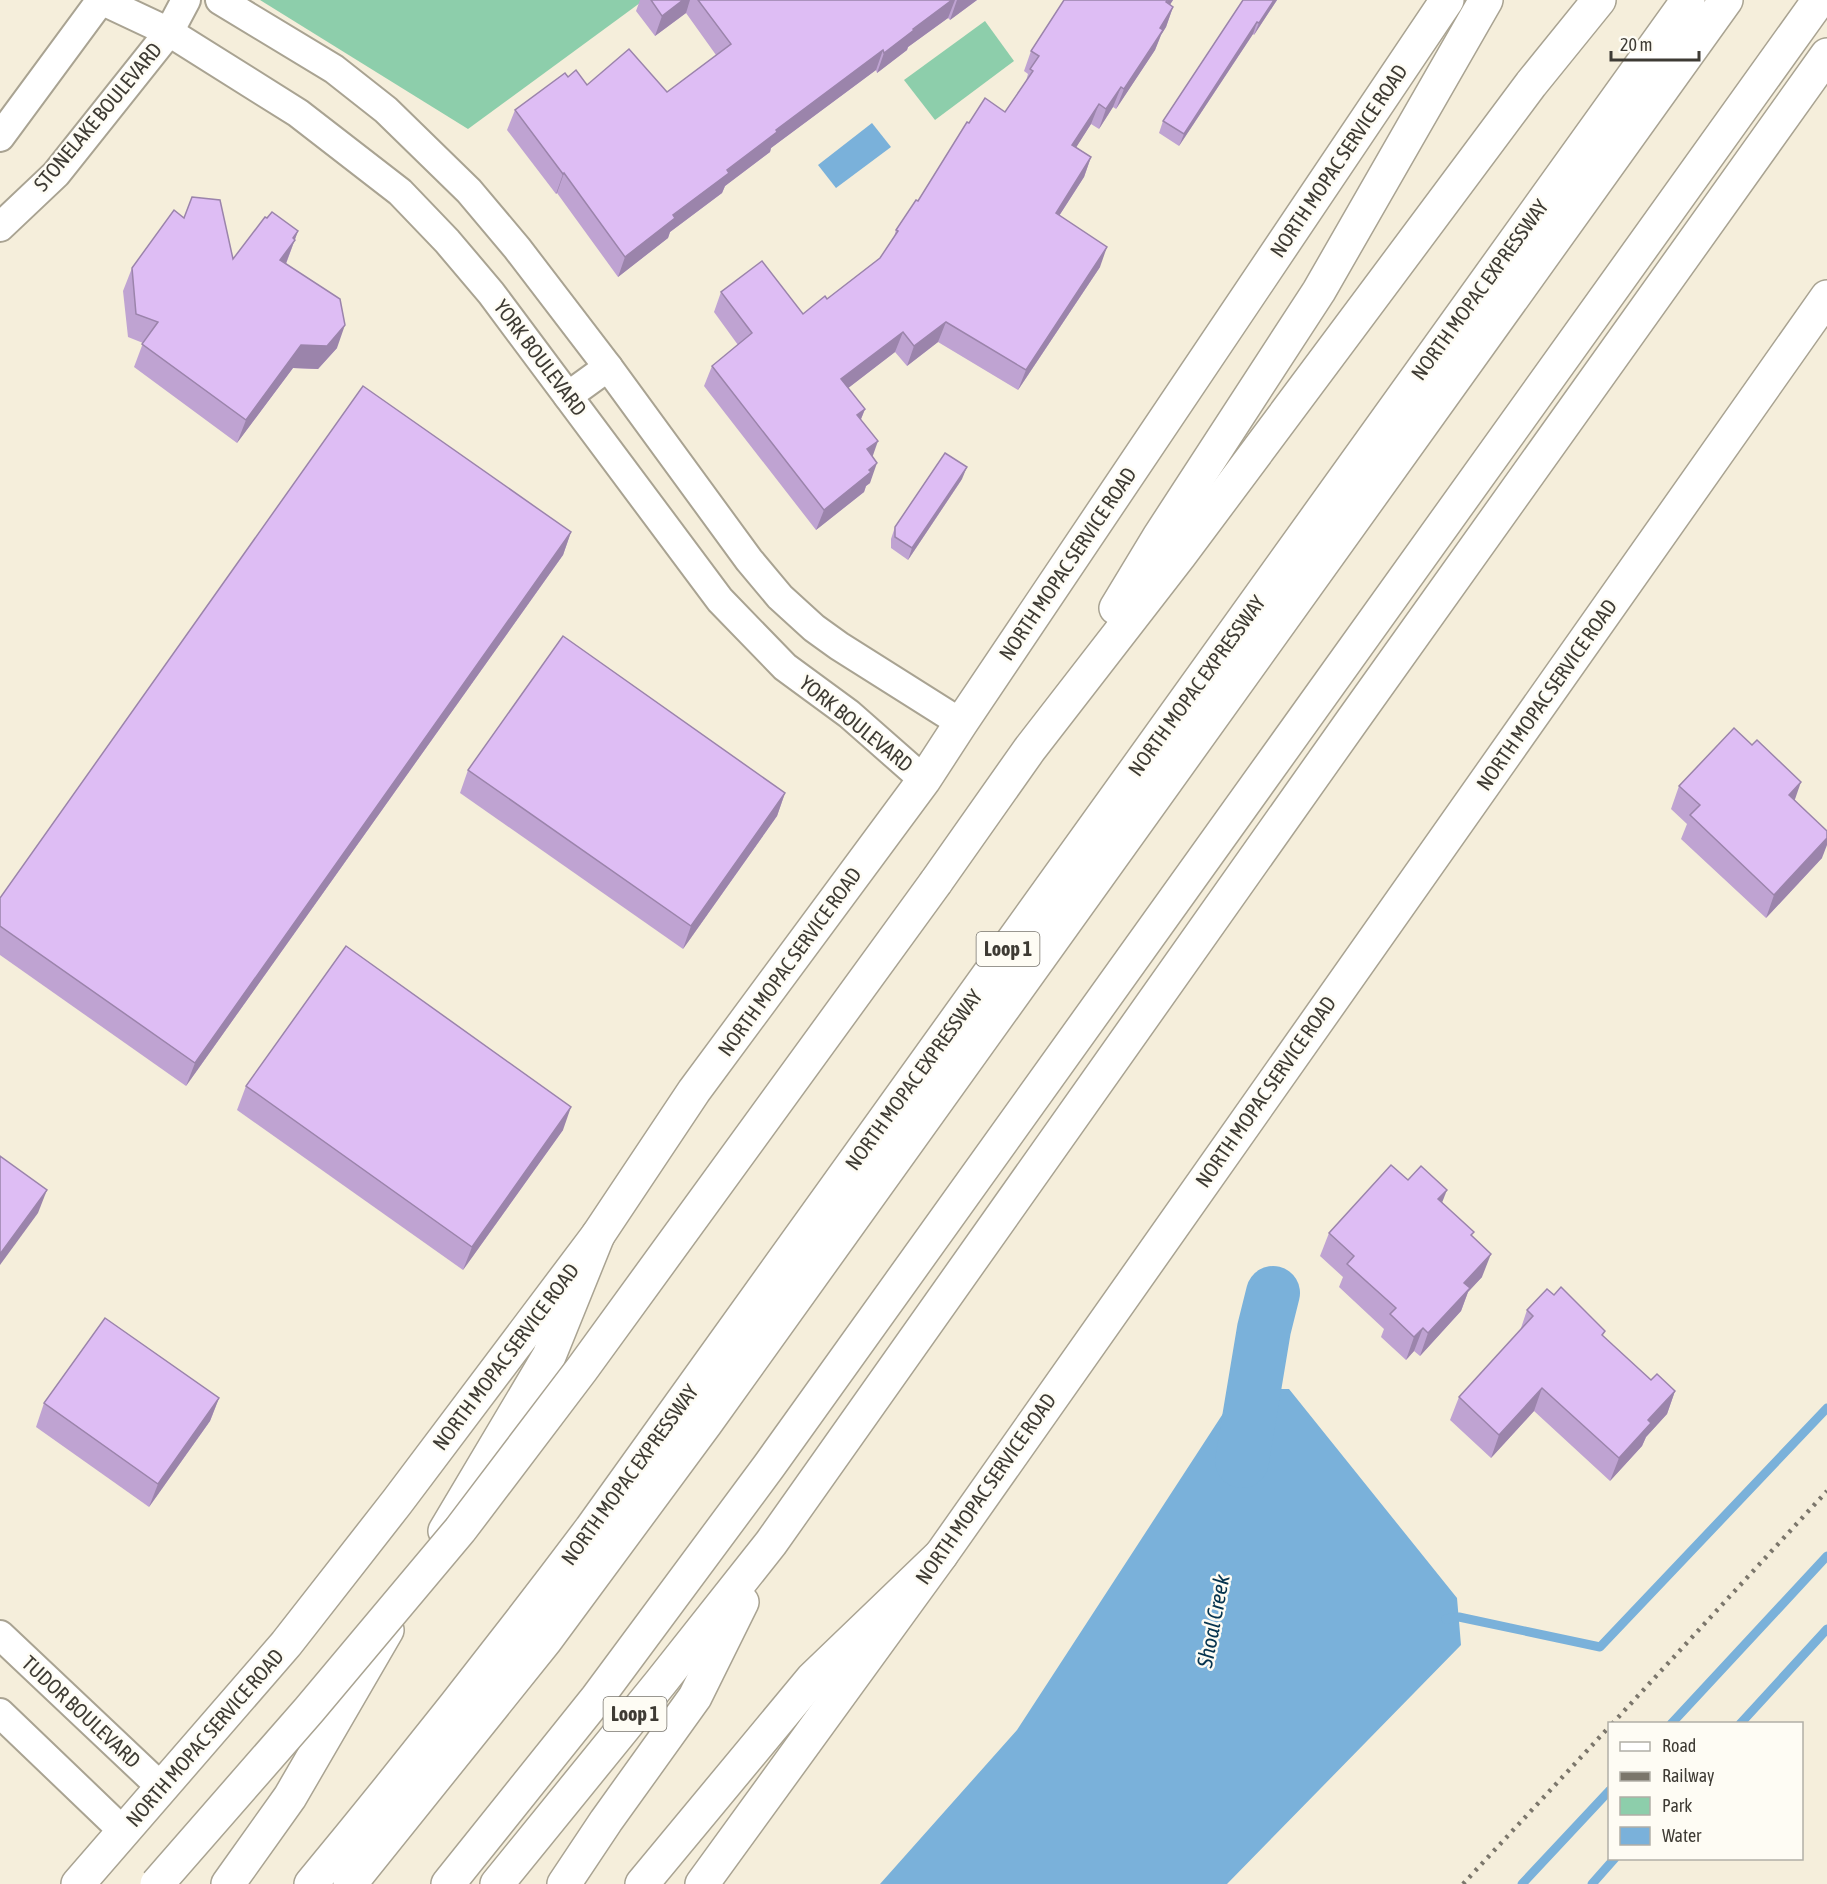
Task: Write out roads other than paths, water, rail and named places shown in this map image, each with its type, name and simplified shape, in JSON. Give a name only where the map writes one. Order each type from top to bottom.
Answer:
[{"type":"main road","name":"NORTH MOPAC SERVICE ROAD","points":[[78,1884],[293,1635],[397,1502],[598,1235],[694,1092],[924,780],[1447,0]]},
{"type":"main road","points":[[1029,750],[1159,537],[1319,291],[1486,0]]},
{"type":"main road","points":[[157,1884],[309,1710],[460,1530],[582,1369],[936,882],[1029,750],[1180,555],[1532,84],[1599,0]]},
{"type":"main road","name":"NORTH MOPAC EXPRESSWAY","points":[[311,1884],[412,1761],[591,1530],[1688,0]]},
{"type":"main road","points":[[350,1884],[544,1641],[706,1424],[1726,0]]},
{"type":"main road","points":[[448,1884],[597,1698],[769,1466],[1820,0]]},
{"type":"main road","name":"Loop 1","points":[[497,1884],[771,1543],[1827,55]]},
{"type":"main road","name":"NORTH MOPAC SERVICE ROAD","points":[[702,1884],[941,1555],[1827,297]]},
{"type":"main road","points":[[228,1884],[290,1797],[549,1356],[598,1235]]},
{"type":"main road","points":[[564,1884],[695,1697],[771,1543]]},
{"type":"main road","points":[[642,1884],[812,1679],[941,1555]]},
{"type":"street","name":"YORK BOULEVARD","points":[[101,0],[169,32],[298,113],[400,192],[447,241],[491,293],[720,600],[785,667],[849,714],[924,780]]},
{"type":"street","points":[[0,137],[101,0]]},
{"type":"street","name":"STONELAKE BOULEVARD","points":[[0,227],[56,174],[169,32],[186,0]]},
{"type":"street","points":[[220,0],[333,69],[386,110],[469,191],[517,248],[608,367],[748,560],[780,597],[814,628],[839,646],[961,723]]},
{"type":"street","points":[[568,396],[608,367]]},
{"type":"street","name":"TUDOR BOULEVARD","points":[[0,1635],[162,1788]]},
{"type":"street","points":[[0,1713],[124,1832]]},
{"type":"water","points":[[872,123],[891,147],[836,188],[818,165]]},
{"type":"water","points":[[1239,1389],[1289,1389],[1457,1598],[1461,1645],[1227,1884],[880,1884],[1017,1730]]},
{"type":"waterway","name":"Shoal Creek","points":[[1242,1461],[1264,1329],[1273,1293]]},
{"type":"waterway","points":[[1446,1619],[1459,1617],[1600,1647],[1827,1408]]},
{"type":"waterway","points":[[1673,1722],[1827,1556]]},
{"type":"waterway","points":[[1742,1722],[1827,1629]]},
{"type":"waterway","points":[[1522,1884],[1608,1792]]},
{"type":"waterway","points":[[1592,1884],[1613,1860]]},
{"type":"railway","points":[[1614,1722],[1827,1491]]},
{"type":"railway","points":[[1463,1884],[1608,1728]]}]
